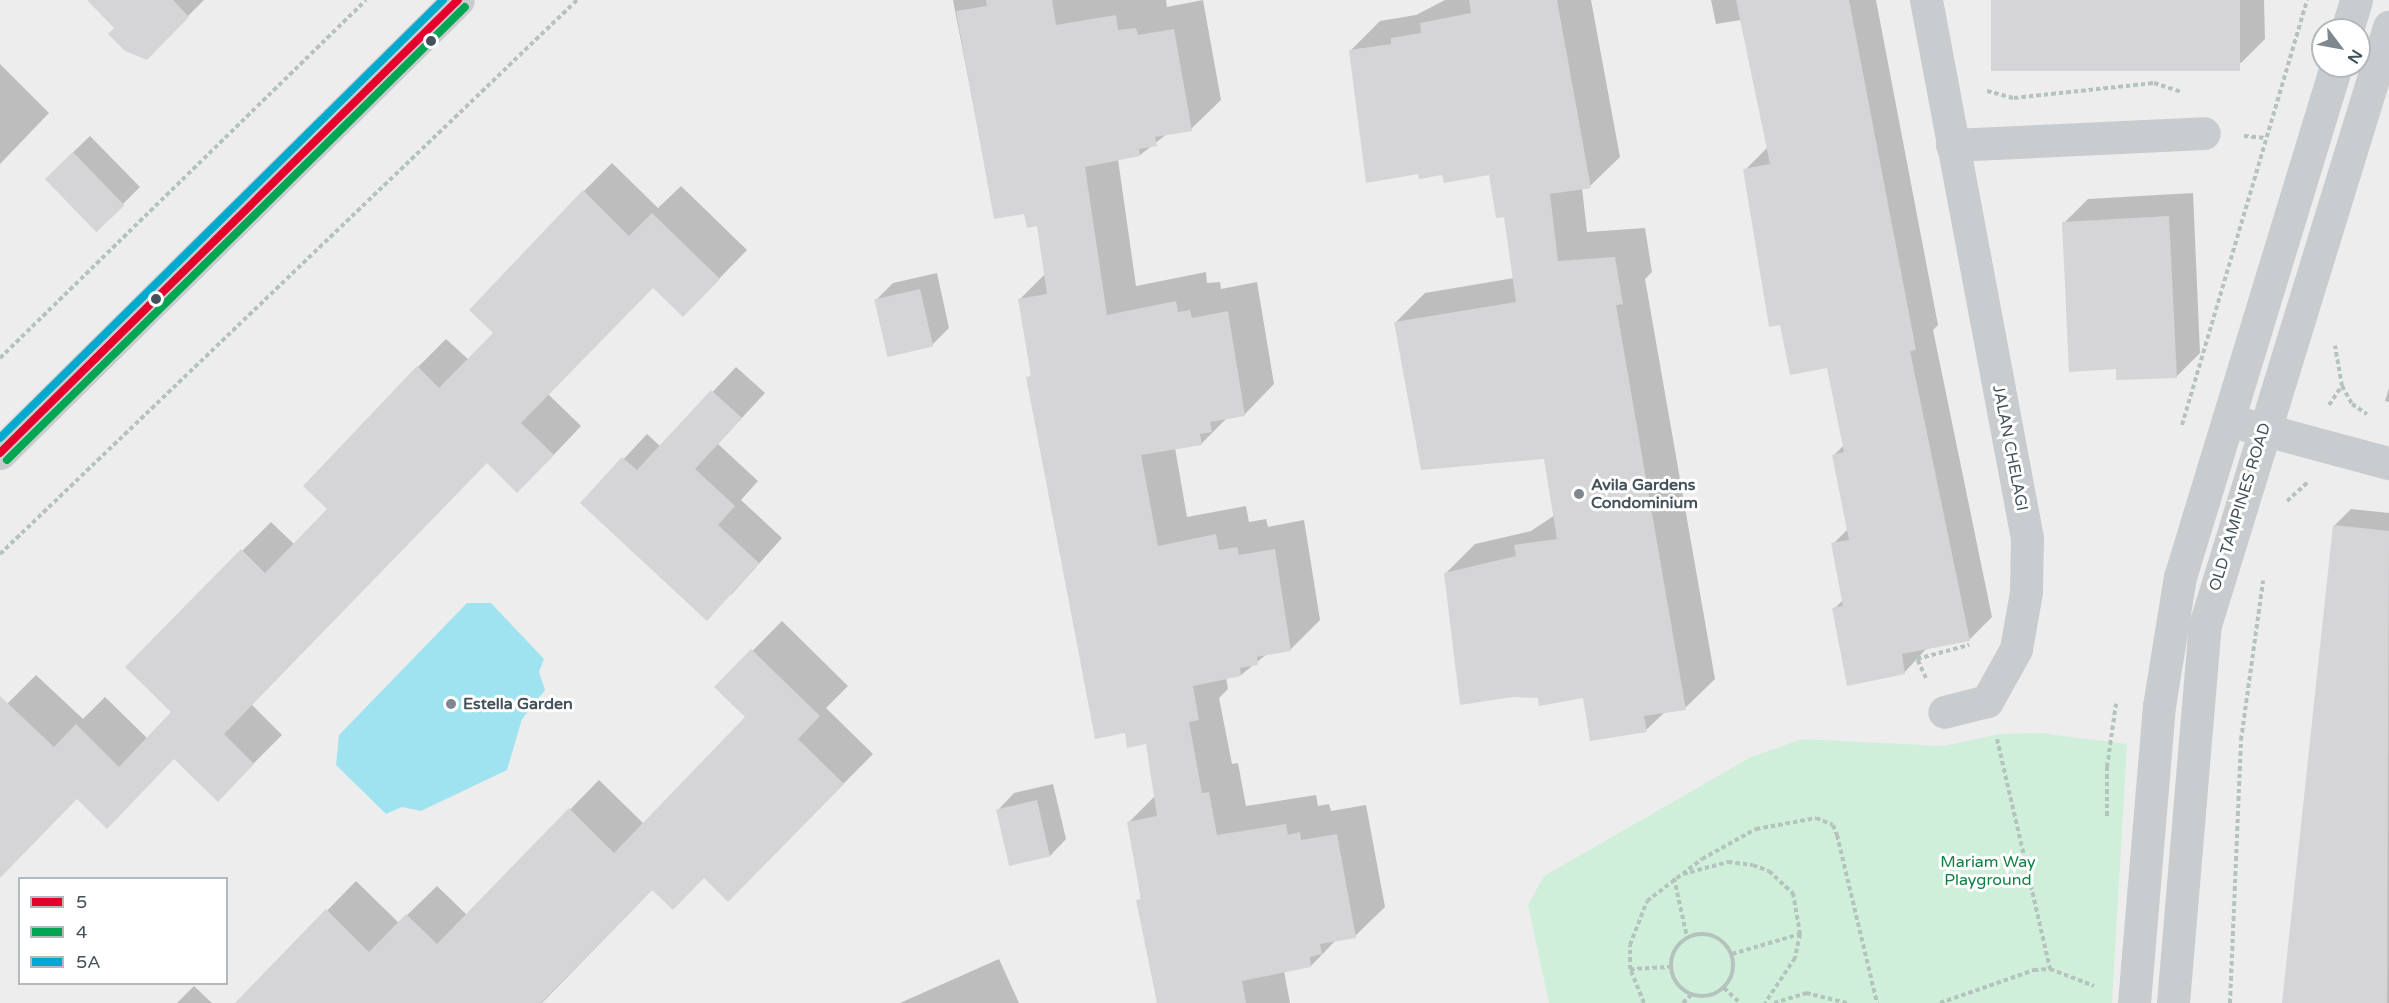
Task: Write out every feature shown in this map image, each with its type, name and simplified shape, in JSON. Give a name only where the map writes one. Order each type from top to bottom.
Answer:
[{"type":"street","points":[[0,453],[458,0]]},
{"type":"street","name":"JALAN CHELAGI","points":[[1926,0],[2027,538],[2026,592],[2016,649],[1987,701]]},
{"type":"street","points":[[2351,18],[2356,0]]},
{"type":"street","name":"OLD TAMPINES ROAD","points":[[2173,1003],[2205,625],[2263,429],[2389,27]]},
{"type":"street","points":[[2134,1002],[2168,635],[2228,420],[2332,78]]},
{"type":"street","points":[[1952,145],[2204,133]]},
{"type":"street","points":[[2228,420],[2319,440],[2389,463]]},
{"type":"street","points":[[1944,712],[1987,701]]},
{"type":"path","points":[[0,358],[366,0]]},
{"type":"path","points":[[0,554],[577,0]]},
{"type":"path","points":[[2338,336],[2335,347],[2342,386],[2352,404],[2379,419]]},
{"type":"path","points":[[2282,508],[2296,489],[2315,478],[2319,440],[2330,405],[2342,386]]},
{"type":"path","points":[[2230,1003],[2241,740],[2264,571]]},
{"type":"path","points":[[1944,712],[1917,659],[1969,647],[1973,638]]},
{"type":"path","points":[[1987,701],[2050,969]]},
{"type":"path","points":[[1644,1003],[1630,969],[1635,920],[1647,901],[1674,878],[1756,829],[1797,819],[1825,820],[1837,835],[1877,1003]]},
{"type":"path","points":[[1674,878],[1728,862],[1770,872],[1793,893],[1800,934],[1795,958],[1765,1003]]},
{"type":"path","points":[[1674,878],[1687,937]]},
{"type":"path","points":[[1704,934],[1721,940],[1732,954],[1732,972],[1724,988],[1708,996],[1690,995],[1676,984],[1670,967],[1674,950],[1687,937],[1704,934]]},
{"type":"path","points":[[1732,954],[1800,934]]},
{"type":"path","points":[[1630,969],[1670,967]]},
{"type":"path","points":[[1940,1003],[1961,992],[2050,969],[2134,1002]]},
{"type":"path","points":[[1724,988],[1740,1003]]},
{"type":"path","points":[[1774,1003],[1806,993],[1847,1003]]},
{"type":"path","points":[[1683,1003],[1690,995]]},
{"type":"green space","name":"Mariam Way Playground","points":[[2040,733],[2127,744],[2112,1003],[1549,1003],[1528,905],[1544,876],[1751,757],[1802,739],[1943,746],[2000,734]]},
{"type":"water","name":"Estella Garden","points":[[467,603],[491,603],[544,659],[539,672],[545,690],[522,719],[507,770],[421,811],[402,807],[386,814],[336,765],[339,735]]},
{"type":"building","points":[[87,0],[173,0],[189,17],[147,60],[125,51],[108,34],[114,28]]},
{"type":"building","points":[[986,0],[1052,0],[1056,25],[1116,15],[1118,30],[1136,28],[1138,35],[1174,29],[1192,131],[1155,137],[1157,146],[1139,149],[1140,156],[1085,167],[1107,315],[1176,301],[1178,312],[1190,310],[1192,318],[1228,311],[1245,416],[1210,422],[1212,432],[1200,434],[1202,445],[1141,455],[1158,546],[1216,534],[1219,550],[1237,547],[1239,555],[1275,549],[1291,651],[1257,657],[1258,665],[1240,668],[1241,676],[1193,686],[1199,720],[1189,722],[1202,793],[1209,792],[1217,835],[1286,824],[1288,835],[1300,832],[1301,840],[1337,834],[1356,938],[1320,944],[1322,954],[1310,957],[1311,967],[1242,981],[1246,1003],[1157,1003],[1136,900],[1141,899],[1127,822],[1157,816],[1146,744],[1127,748],[1125,733],[1095,739],[1026,377],[1031,376],[1018,299],[1047,294],[1037,226],[1027,228],[1024,214],[994,219],[956,11],[987,6]]},
{"type":"building","points":[[1469,0],[1557,0],[1591,188],[1550,194],[1558,261],[1615,257],[1623,304],[1616,305],[1686,710],[1644,716],[1647,732],[1590,741],[1583,698],[1539,706],[1538,698],[1513,697],[1460,705],[1444,573],[1516,556],[1514,545],[1557,539],[1544,459],[1421,470],[1394,322],[1516,302],[1504,217],[1496,218],[1489,175],[1444,183],[1442,175],[1419,179],[1418,174],[1366,183],[1349,50],[1391,44],[1391,38],[1421,33],[1420,23],[1471,13]]},
{"type":"building","points":[[1736,0],[1849,0],[1916,350],[1910,351],[1970,641],[1902,654],[1905,674],[1847,686],[1832,608],[1843,606],[1831,543],[1849,540],[1832,455],[1844,452],[1827,368],[1790,375],[1780,325],[1769,327],[1743,169],[1770,164]]},
{"type":"building","points":[[1991,0],[2240,0],[2240,71],[1991,71]]},
{"type":"building","points":[[73,152],[124,205],[96,232],[45,179]]},
{"type":"building","points":[[583,190],[629,236],[652,213],[720,279],[683,317],[653,288],[521,423],[554,455],[517,493],[487,463],[224,734],[254,764],[218,802],[174,759],[107,829],[77,799],[0,878],[0,696],[54,747],[76,724],[119,767],[171,712],[125,667],[241,549],[265,573],[327,509],[303,486],[417,366],[439,388],[493,333],[469,310]]},
{"type":"building","points":[[2169,216],[2177,378],[2116,380],[2116,369],[2069,372],[2062,222]]},
{"type":"building","points":[[920,289],[933,346],[887,357],[874,300]]},
{"type":"building","points":[[711,390],[742,418],[695,469],[735,506],[718,525],[759,563],[707,621],[580,503],[622,457],[637,470]]},
{"type":"building","points":[[2333,525],[2389,531],[2387,1003],[2282,1003]]},
{"type":"building","points":[[751,649],[820,716],[798,739],[844,784],[728,902],[704,878],[673,910],[652,890],[541,1003],[235,1003],[326,909],[369,952],[406,914],[437,944],[569,808],[614,853],[745,717],[714,687]]},
{"type":"building","points":[[1037,800],[1050,857],[1009,866],[996,809]]},
{"type":"transit line","name":"5A","points":[[0,438],[443,0]]},
{"type":"transit line","name":"5","points":[[0,453],[458,0]]},
{"type":"transit line","name":"4","points":[[7,460],[465,7]]},
{"type":"place","name":"Avila Gardens Condominium","points":[[1579,494]]},
{"type":"place","name":"Estella Garden","points":[[451,704]]}]
